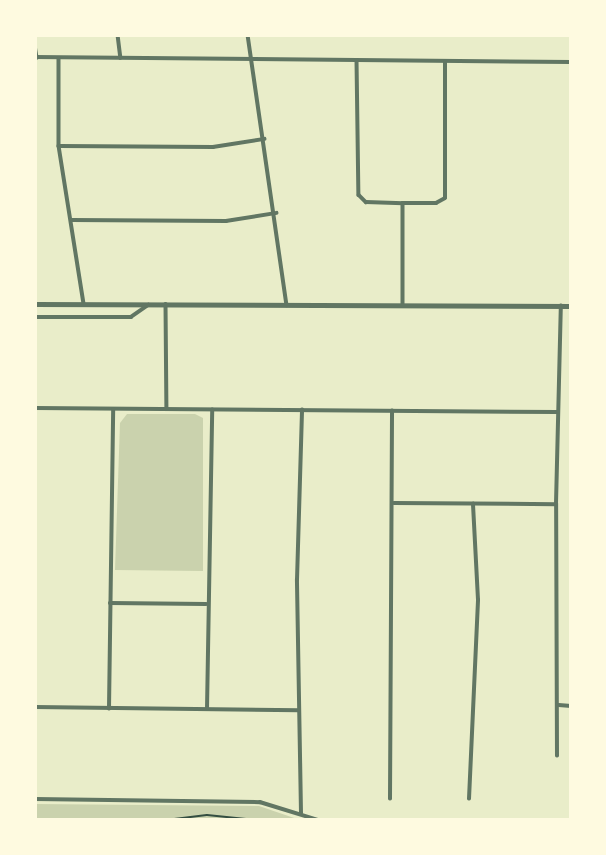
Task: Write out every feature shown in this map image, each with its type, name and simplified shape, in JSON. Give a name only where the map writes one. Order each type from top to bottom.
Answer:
[{"type":"street","points":[[118,35],[121,58]]},
{"type":"street","points":[[248,35],[287,304]]},
{"type":"street","points":[[35,45],[36,58],[571,62]]},
{"type":"street","points":[[59,58],[59,146],[84,304]]},
{"type":"street","points":[[357,60],[360,198],[403,203],[436,203],[445,198],[445,61]]},
{"type":"street","points":[[59,146],[213,147],[264,139]]},
{"type":"street","points":[[403,203],[403,305]]},
{"type":"street","points":[[71,220],[226,220],[276,214]]},
{"type":"street","points":[[35,303],[571,306]]},
{"type":"street","points":[[35,317],[128,317],[150,304]]},
{"type":"street","points":[[166,304],[167,409]]},
{"type":"street","points":[[556,757],[557,412],[561,306]]},
{"type":"street","points":[[35,408],[557,412]]},
{"type":"street","points":[[109,709],[113,409]]},
{"type":"street","points":[[207,709],[212,410]]},
{"type":"street","points":[[300,813],[297,580],[302,410]]},
{"type":"street","points":[[390,799],[389,576],[394,503],[392,411]]},
{"type":"street","points":[[394,503],[556,504]]},
{"type":"street","points":[[469,799],[478,600],[473,504]]},
{"type":"street","points":[[110,603],[207,604]]},
{"type":"street","points":[[558,705],[571,706]]},
{"type":"street","points":[[35,707],[300,710]]},
{"type":"street","points":[[35,799],[260,802],[318,820]]},
{"type":"path","points":[[166,820],[207,815],[256,820]]},
{"type":"green space","points":[[127,414],[195,414],[203,418],[203,571],[115,570],[120,423]]},
{"type":"green space","points":[[35,804],[259,806],[300,820],[35,820]]}]
